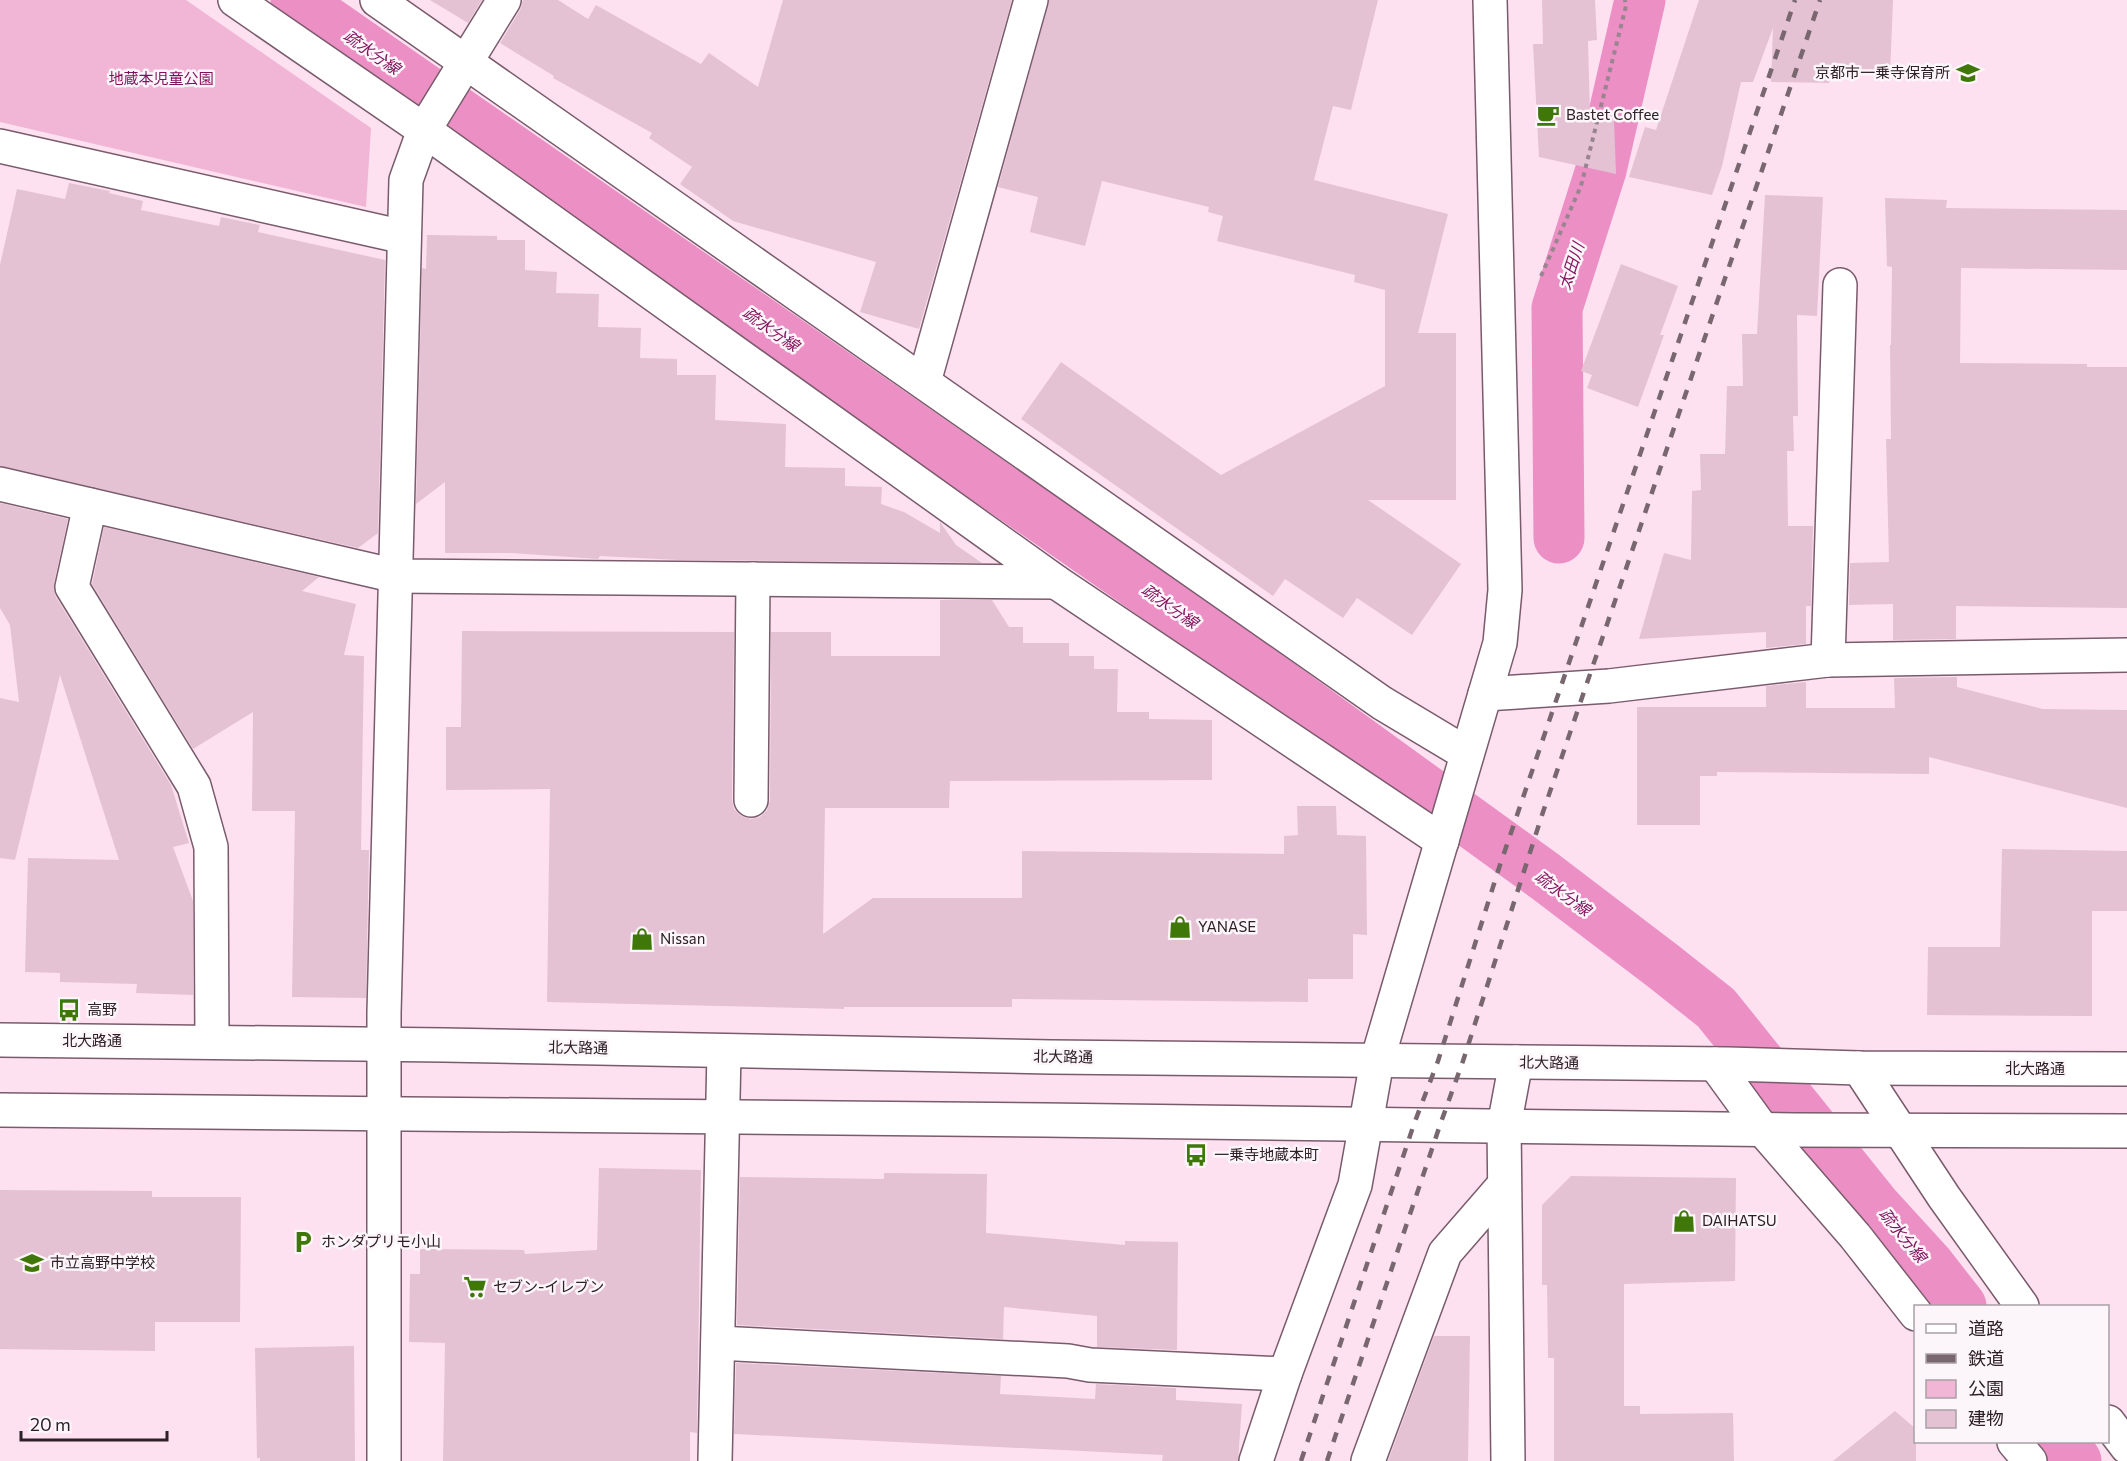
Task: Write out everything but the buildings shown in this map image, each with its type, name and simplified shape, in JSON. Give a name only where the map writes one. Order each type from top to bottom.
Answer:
[{"type":"street","points":[[235,0],[424,130],[1056,582],[1444,831]]},
{"type":"street","points":[[377,0],[1382,703],[1464,764]]},
{"type":"street","points":[[384,1461],[384,1044],[406,180],[424,130],[504,0]]},
{"type":"street","points":[[924,382],[1031,0]]},
{"type":"street","points":[[1256,1461],[1285,1374],[1355,1185],[1377,1061],[1500,643],[1505,590],[1490,0]]},
{"type":"street","points":[[0,146],[404,237]]},
{"type":"street","points":[[1828,660],[1840,285]]},
{"type":"street","points":[[0,484],[396,576],[1056,582]]},
{"type":"street","points":[[90,506],[72,587],[194,786],[211,847],[212,1042]]},
{"type":"street","points":[[751,800],[753,579]]},
{"type":"street","points":[[1485,694],[1609,686],[1828,660],[2127,655]]},
{"type":"street","name":"北大路通","points":[[0,1040],[384,1044],[724,1052],[1721,1064],[1859,1068],[2127,1069]]},
{"type":"street","points":[[715,1461],[724,1052]]},
{"type":"street","points":[[1508,1461],[1504,1126],[1516,1062]]},
{"type":"street","points":[[1721,1064],[1762,1130],[1855,1236],[1914,1311]]},
{"type":"street","points":[[1859,1068],[1944,1197],[2021,1305]]},
{"type":"street","points":[[0,1110],[722,1116],[1795,1131],[2127,1131]]},
{"type":"street","points":[[1368,1461],[1444,1253],[1504,1185]]},
{"type":"street","points":[[718,1343],[1285,1374]]},
{"type":"street","points":[[2109,1423],[2127,1447]]},
{"type":"street","points":[[2015,1443],[2030,1461]]},
{"type":"path","points":[[1539,283],[1581,186],[1626,6],[1625,0]]},
{"type":"green space","name":"地蔵本児童公園","points":[[0,0],[186,0],[371,128],[366,207],[0,122]]},
{"type":"waterway","name":"疏水分線","points":[[296,0],[1217,639],[1546,877],[1663,966],[1716,1008],[1876,1207],[1929,1265],[1960,1305]]},
{"type":"waterway","name":"太田川","points":[[1559,538],[1557,308],[1601,170],[1640,0]]},
{"type":"waterway","name":"疏水分線","points":[[2064,1443],[2076,1461]]},
{"type":"railway","points":[[1301,1461],[1414,1124],[1438,1061],[1499,868],[1795,0]]},
{"type":"railway","points":[[1327,1461],[1463,1061],[1543,812],[1820,0]]},
{"type":"place","name":"京都市一乗寺保育所","points":[[1968,73]]},
{"type":"place","name":"Bastet Coffee","points":[[1548,115]]},
{"type":"place","name":"YANASE","points":[[1180,927]]},
{"type":"place","name":"Nissan","points":[[642,939]]},
{"type":"place","name":"高野","points":[[69,1010]]},
{"type":"place","name":"一乗寺地蔵本町","points":[[1196,1155]]},
{"type":"place","name":"DAIHATSU","points":[[1684,1221]]},
{"type":"place","name":"ホンダプリモ小山","points":[[303,1242]]},
{"type":"place","name":"市立高野中学校","points":[[32,1263]]},
{"type":"place","name":"セブン-イレブン","points":[[475,1287]]}]
